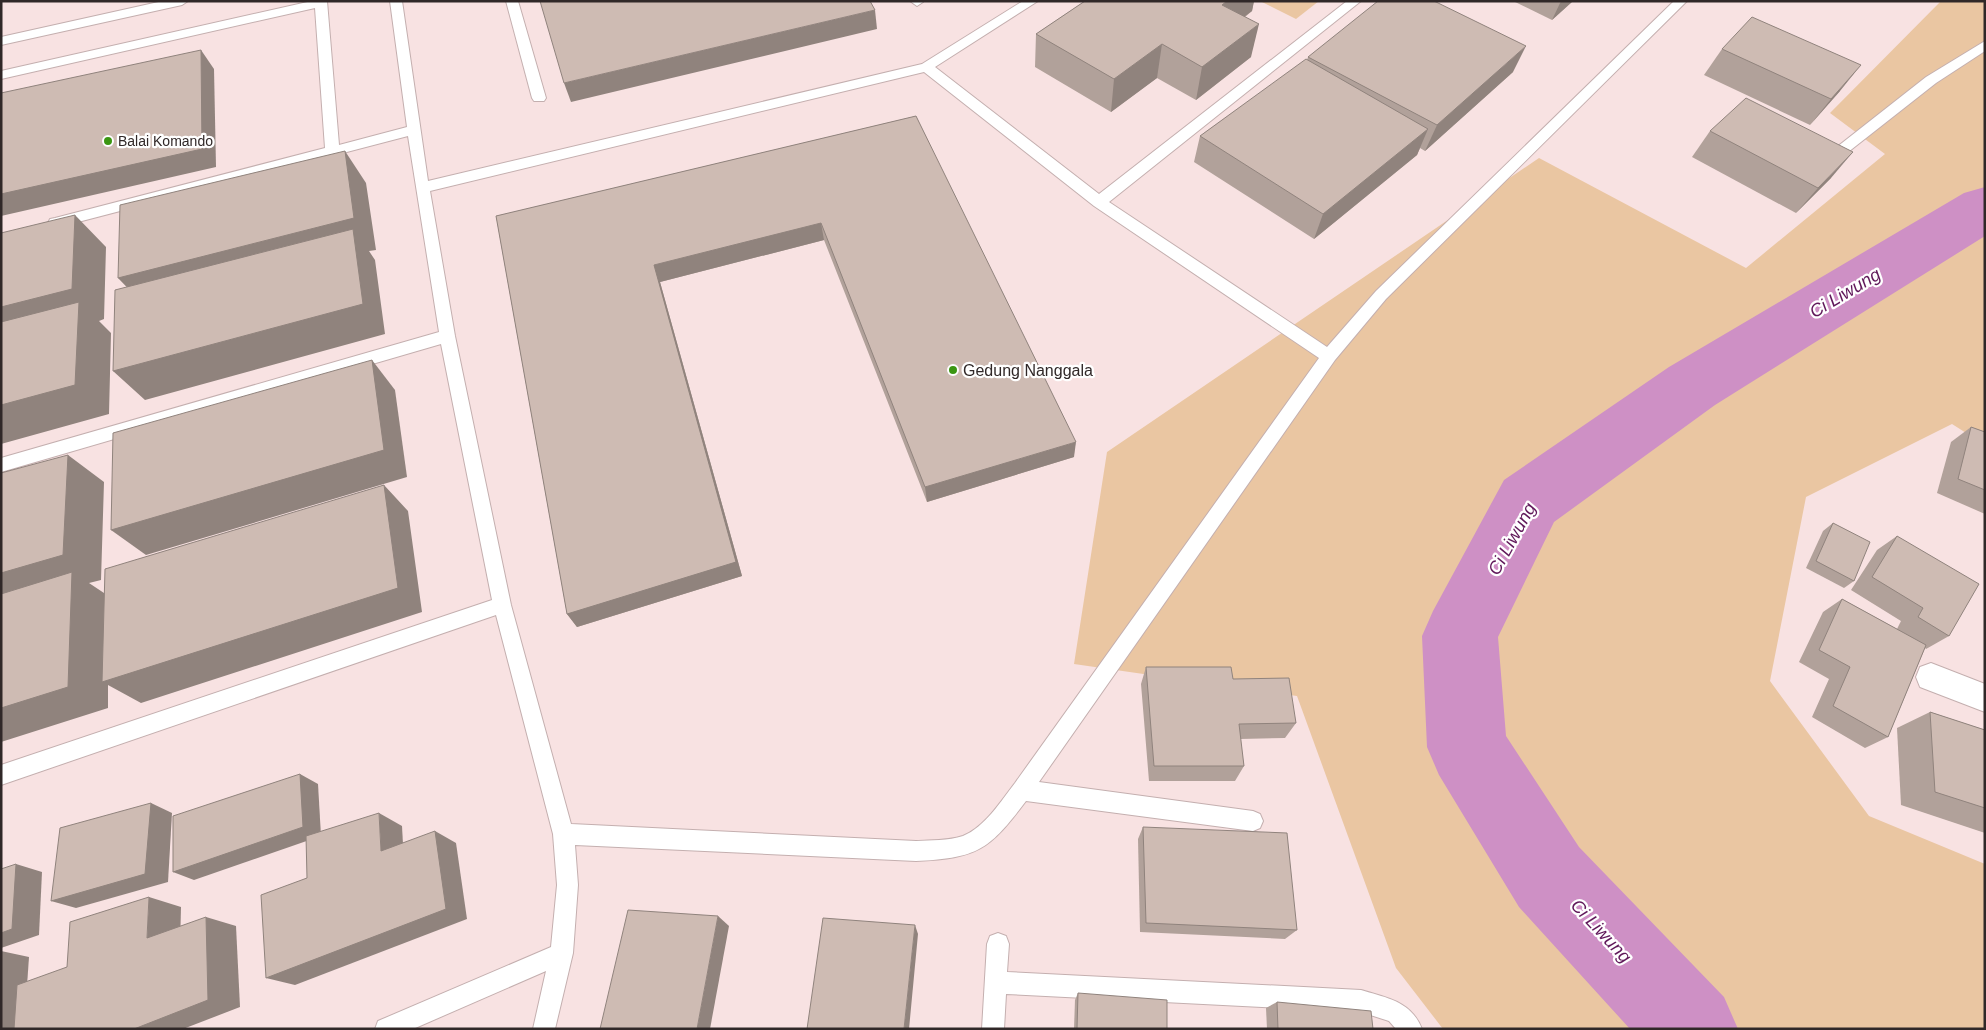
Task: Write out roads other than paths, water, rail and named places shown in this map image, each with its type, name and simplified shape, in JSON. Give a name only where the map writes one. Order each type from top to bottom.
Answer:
[{"type":"street","points":[[1931,677],[1985,698]]},
{"type":"lane","points":[[1,41],[182,1]]},
{"type":"lane","points":[[396,1],[422,188],[447,336],[502,605],[563,834],[568,860],[568,911],[562,953],[544,1029]]},
{"type":"lane","points":[[512,1],[539,98]]},
{"type":"lane","points":[[422,188],[926,67],[1032,1]]},
{"type":"lane","points":[[1099,202],[1355,1]]},
{"type":"lane","points":[[563,834],[916,851],[967,845],[981,837],[997,822],[1022,790],[1329,356],[1381,295],[1681,1]]},
{"type":"lane","points":[[1,74],[321,2],[332,150]]},
{"type":"lane","points":[[1833,157],[1931,80],[1985,45]]},
{"type":"lane","points":[[926,67],[1099,202],[1329,356]]},
{"type":"lane","points":[[39,227],[414,130]]},
{"type":"lane","points":[[1,465],[447,336]]},
{"type":"lane","points":[[1,776],[502,605]]},
{"type":"lane","points":[[1022,790],[1253,821]]},
{"type":"lane","points":[[993,1029],[998,944]]},
{"type":"lane","points":[[386,1029],[562,953]]},
{"type":"lane","points":[[996,982],[1361,1001],[1396,1012],[1410,1029]]},
{"type":"waterway","name":"Ci Liwung","points":[[1692,1029],[1549,877],[1467,747],[1460,636],[1529,501],[1692,386],[1985,208]]},
{"type":"place","name":"Balai Komando","points":[[108,141]]},
{"type":"place","name":"Gedung Nanggala","points":[[953,370]]}]
